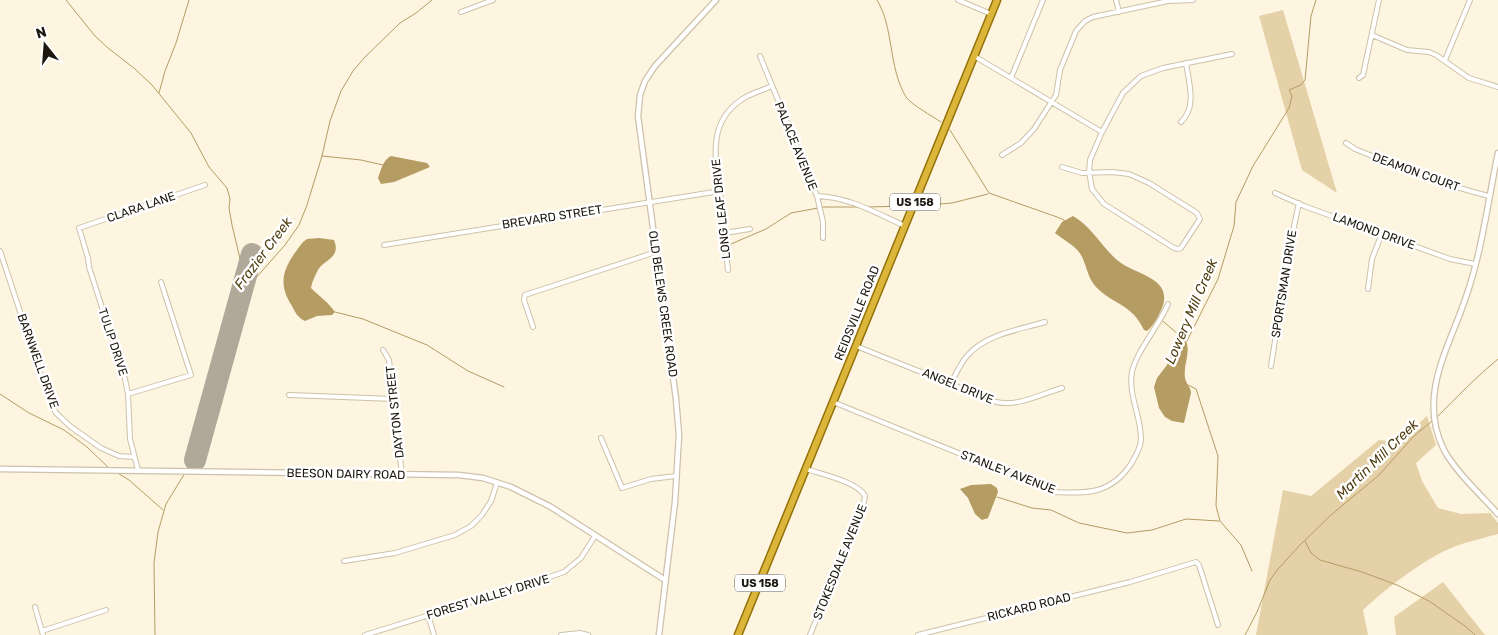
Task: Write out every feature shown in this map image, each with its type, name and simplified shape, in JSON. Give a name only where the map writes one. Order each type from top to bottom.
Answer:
[{"type":"highway","name":"REIDSVILLE ROAD","points":[[738,635],[997,0]]},
{"type":"street","points":[[461,12],[493,0]]},
{"type":"street","name":"OLD BELEWS CREEK ROAD","points":[[659,635],[679,435],[638,116],[640,95],[645,81],[655,66],[716,0]]},
{"type":"street","points":[[958,0],[991,14]]},
{"type":"street","points":[[1011,78],[1043,0]]},
{"type":"street","points":[[1116,0],[1118,12]]},
{"type":"street","points":[[1002,155],[1029,136],[1051,102],[1057,90],[1060,70],[1079,27],[1093,17],[1168,1],[1193,0]]},
{"type":"street","points":[[1359,78],[1363,75],[1379,0]]},
{"type":"street","points":[[1446,60],[1470,0]]},
{"type":"street","points":[[1372,35],[1406,50],[1428,52],[1446,60],[1469,78],[1498,87]]},
{"type":"street","points":[[1062,167],[1082,173],[1088,172],[1112,172],[1129,174],[1149,183],[1190,208],[1197,213],[1200,219],[1181,248],[1174,248],[1104,204],[1092,189],[1088,172],[1090,160],[1102,132],[1124,93],[1141,76],[1163,68],[1232,54]]},
{"type":"street","name":"PALACE AVENUE","points":[[760,56],[817,196],[823,222],[823,238]]},
{"type":"street","points":[[974,56],[1102,132]]},
{"type":"street","points":[[1181,122],[1186,118],[1191,101],[1186,63]]},
{"type":"street","name":"LONG LEAF DRIVE","points":[[728,270],[715,153],[721,124],[733,107],[742,99],[772,86]]},
{"type":"street","name":"DEAMON COURT","points":[[1346,143],[1355,150],[1459,189],[1489,196]]},
{"type":"street","points":[[1498,153],[1475,264],[1466,296],[1437,374],[1433,402],[1435,419],[1444,449],[1465,477],[1498,514]]},
{"type":"street","name":"CLARA LANE","points":[[80,231],[79,228],[205,185]]},
{"type":"street","name":"BREVARD STREET","points":[[384,245],[720,192]]},
{"type":"street","name":"LAMOND DRIVE","points":[[1276,193],[1450,259],[1475,264]]},
{"type":"street","points":[[817,196],[838,198],[852,202],[905,226]]},
{"type":"street","name":"SPORTSMAN DRIVE","points":[[1271,366],[1290,245],[1299,203]]},
{"type":"street","points":[[724,233],[750,229]]},
{"type":"street","name":"TULIP DRIVE","points":[[80,231],[89,267],[125,379],[128,394],[129,431],[138,470]]},
{"type":"street","points":[[1368,289],[1372,259],[1382,234]]},
{"type":"street","name":"BARNWELL DRIVE","points":[[0,251],[45,387],[56,413],[71,428],[101,448],[119,456],[134,456]]},
{"type":"street","points":[[533,327],[524,295],[656,252]]},
{"type":"street","points":[[128,394],[191,375],[161,282]]},
{"type":"street","name":"STANLEY AVENUE","points":[[833,402],[1054,492],[1090,493],[1110,486],[1122,476],[1138,452],[1141,440],[1132,390],[1133,369],[1137,358],[1158,325],[1168,304]]},
{"type":"street","points":[[951,383],[962,363],[980,344],[989,339],[1045,322]]},
{"type":"street","name":"ANGEL DRIVE","points":[[856,346],[1004,404],[1013,404],[1062,388]]},
{"type":"street","name":"DAYTON STREET","points":[[383,350],[389,360],[402,475]]},
{"type":"street","points":[[289,395],[394,399]]},
{"type":"street","points":[[601,438],[622,488],[651,479],[676,476]]},
{"type":"street","name":"BEESON DAIRY ROAD","points":[[0,469],[459,475],[482,478],[511,487],[551,507],[666,580]]},
{"type":"street","name":"STOKESDALE AVENUE","points":[[806,469],[860,488],[865,496],[863,507],[810,635]]},
{"type":"street","points":[[344,561],[395,553],[454,535],[471,526],[482,515],[491,501],[497,482]]},
{"type":"street","name":"FOREST VALLEY DRIVE","points":[[365,635],[564,572],[581,558],[595,536]]},
{"type":"street","name":"RICKARD ROAD","points":[[918,635],[1140,579],[1196,562],[1199,565],[1218,625]]},
{"type":"street","points":[[35,607],[42,633],[106,610]]},
{"type":"street","points":[[428,615],[434,635]]},
{"type":"street","points":[[561,635],[580,633],[588,635]]},
{"type":"shaded area","points":[[1283,10],[1337,193],[1302,170],[1259,16]]},
{"type":"shaded area","points":[[391,156],[427,163],[430,167],[394,182],[381,184],[378,178],[380,172],[384,163]]},
{"type":"shaded area","points":[[1073,216],[1091,231],[1117,260],[1158,283],[1164,298],[1162,308],[1156,321],[1147,331],[1144,330],[1134,315],[1096,287],[1079,252],[1055,233],[1062,222]]},
{"type":"shaded area","points":[[307,239],[334,240],[336,249],[333,256],[318,270],[311,288],[335,312],[332,315],[317,316],[305,321],[297,315],[287,297],[284,288],[285,272],[303,242]]},
{"type":"shaded area","points":[[1186,341],[1188,350],[1185,378],[1191,393],[1184,423],[1172,421],[1165,417],[1159,408],[1154,387],[1157,378],[1167,365],[1177,343]]},
{"type":"shaded area","points":[[1427,416],[1436,445],[1416,463],[1422,481],[1438,508],[1461,514],[1490,513],[1498,523],[1498,534],[1461,544],[1445,551],[1420,565],[1395,583],[1363,610],[1368,635],[1256,635],[1283,490],[1311,496],[1379,440],[1398,442]]},
{"type":"shaded area","points":[[991,484],[997,488],[998,492],[988,518],[982,520],[975,514],[968,498],[960,489],[971,485]]},
{"type":"shaded area","points":[[1443,582],[1485,635],[1396,635],[1394,617]]},
{"type":"waterway","points":[[66,0],[95,36],[152,85],[191,133],[209,167],[227,188],[232,225],[247,288]]},
{"type":"waterway","points":[[159,93],[189,0]]},
{"type":"waterway","name":"Frazier Creek","points":[[187,469],[202,444],[214,375],[235,311],[247,288],[285,245],[299,225],[307,205],[322,156],[330,121],[341,91],[353,71],[364,58],[400,23],[432,0]]},
{"type":"waterway","points":[[877,0],[886,22],[896,73],[906,97],[917,107],[941,122]]},
{"type":"waterway","name":"Lowery Mill Creek","points":[[1187,341],[1218,279],[1234,226],[1236,202],[1253,166],[1289,108],[1292,96],[1289,90],[1301,85],[1305,80],[1311,16],[1316,0]]},
{"type":"waterway","points":[[950,130],[989,193],[1057,217],[1065,222]]},
{"type":"waterway","points":[[322,156],[361,160],[383,165]]},
{"type":"waterway","points":[[916,206],[952,203],[988,194]]},
{"type":"waterway","points":[[867,207],[910,206]]},
{"type":"waterway","points":[[822,207],[858,207]]},
{"type":"waterway","points":[[724,247],[766,229],[791,213],[818,208]]},
{"type":"waterway","points":[[335,312],[363,319],[427,345],[468,371],[504,387]]},
{"type":"waterway","points":[[1157,316],[1186,341]]},
{"type":"waterway","name":"Martin Mill Creek","points":[[1437,417],[1498,359]]},
{"type":"waterway","name":"Lowery Mill Creek","points":[[1188,385],[1196,389],[1218,456],[1216,506],[1220,521],[1241,545],[1252,571]]},
{"type":"waterway","points":[[0,394],[29,413],[64,430],[87,447],[110,469]]},
{"type":"waterway","name":"Martin Mill Creek","points":[[1245,635],[1270,580],[1278,569],[1331,515],[1379,475],[1414,436],[1432,421]]},
{"type":"waterway","points":[[116,472],[129,480],[163,510]]},
{"type":"waterway","name":"Frazier Creek","points":[[155,635],[154,563],[158,532],[166,504],[185,473]]},
{"type":"waterway","points":[[997,497],[1032,508],[1051,510],[1079,523],[1127,533],[1152,530],[1186,519],[1219,521]]},
{"type":"waterway","points":[[1305,541],[1311,553],[1320,560],[1362,572],[1397,585],[1429,601],[1475,635]]},
{"type":"runway","points":[[195,460],[252,254]]}]
